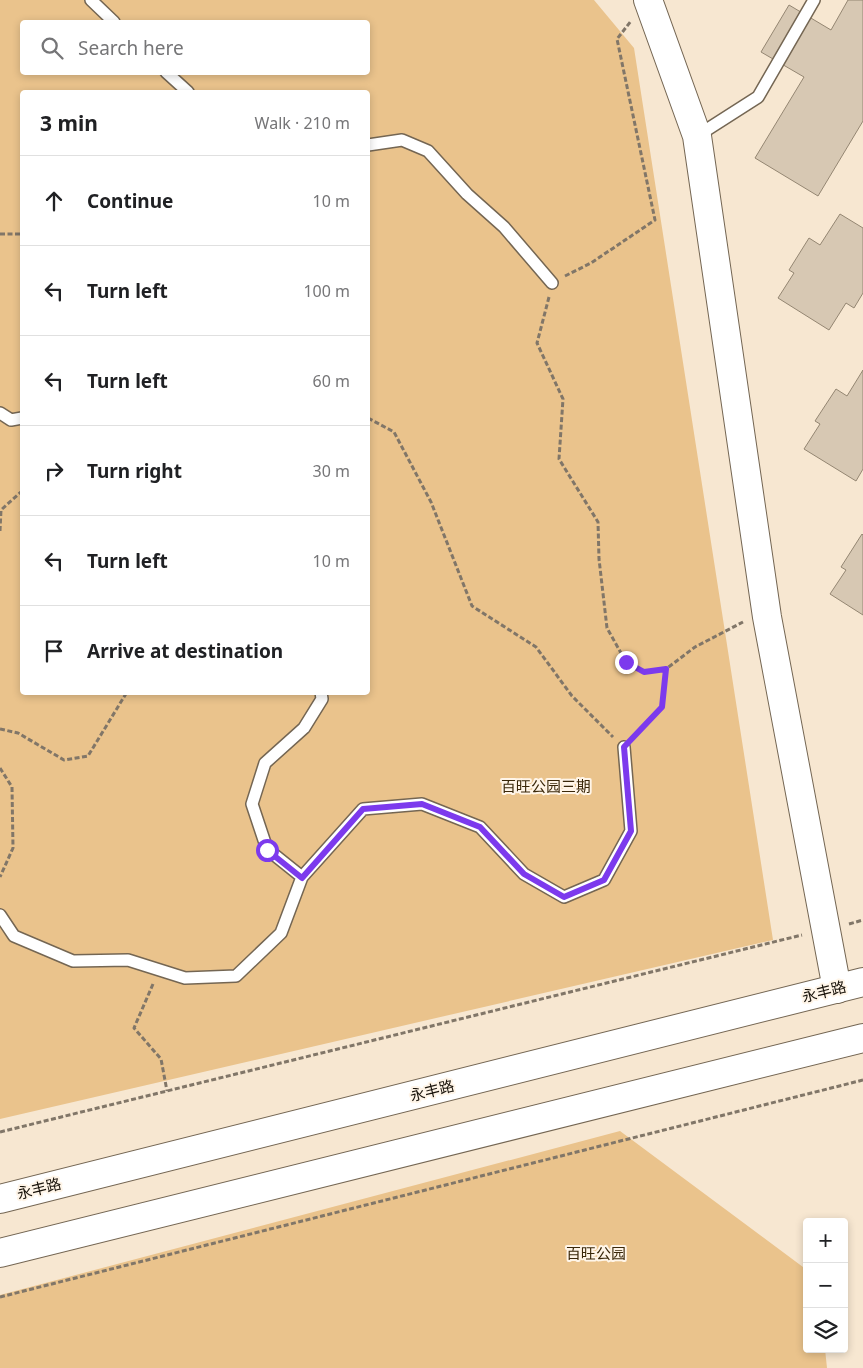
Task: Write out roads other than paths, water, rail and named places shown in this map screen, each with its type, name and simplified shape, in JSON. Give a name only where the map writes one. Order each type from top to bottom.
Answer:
[{"type":"main road","points":[[641,8],[697,136],[767,616],[837,989]]},
{"type":"main road","name":"永丰路","points":[[0,1199],[863,982]]},
{"type":"main road","points":[[0,1254],[863,1038]]},
{"type":"lane","points":[[91,0],[112,20]]},
{"type":"lane","points":[[697,136],[758,97],[814,0]]},
{"type":"lane","points":[[169,75],[186,90]]},
{"type":"lane","points":[[370,145],[402,140],[428,151],[467,194],[504,227],[552,283]]},
{"type":"lane","points":[[0,413],[11,420],[20,418]]},
{"type":"lane","points":[[302,878],[267,850],[252,804],[266,763],[304,728],[322,699],[321,695]]},
{"type":"lane","points":[[0,915],[14,936],[73,961],[128,960],[185,978],[236,976],[281,933],[302,878],[363,809],[422,804],[480,827],[524,874],[564,897],[604,880],[631,831],[624,747]]},
{"type":"park label","name":"百旺公园三期","points":[[546,787]]},
{"type":"park label","name":"百旺公园","points":[[596,1254]]}]
